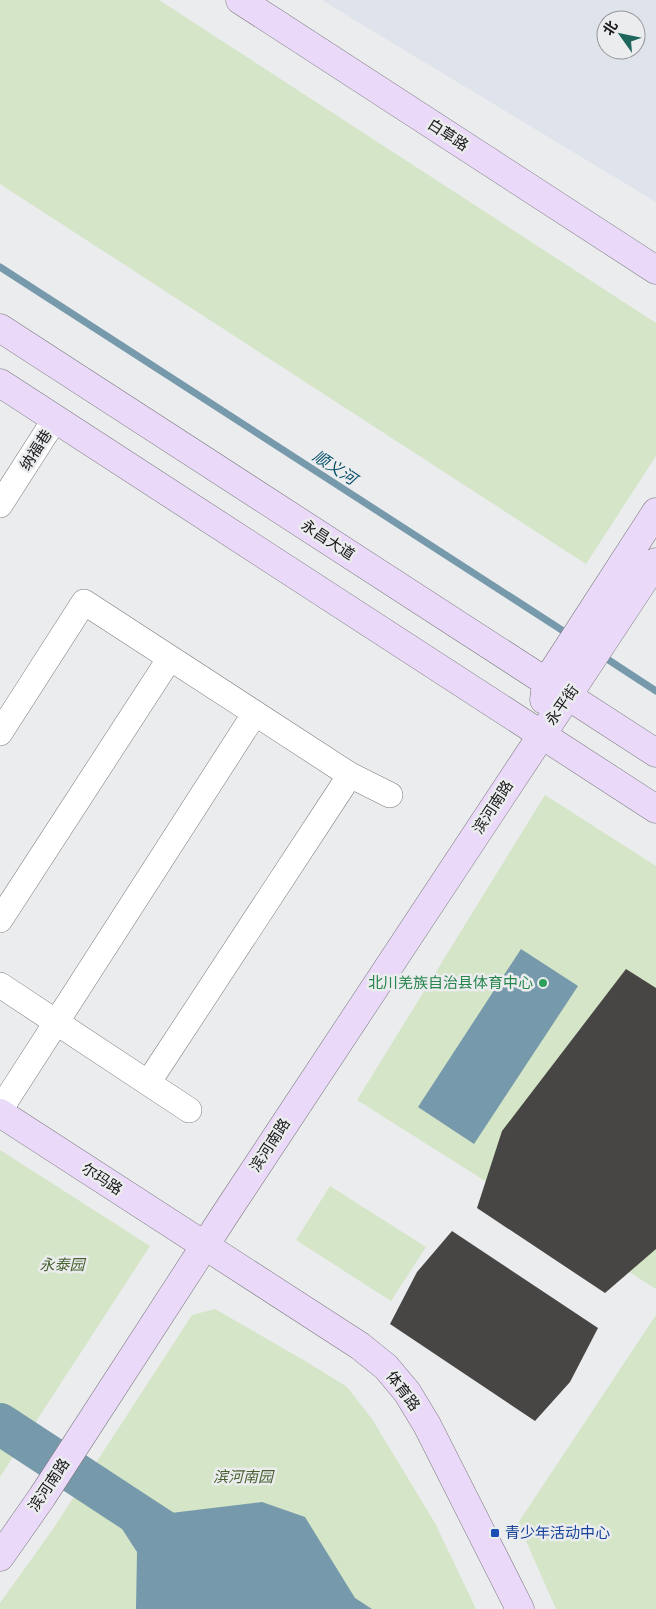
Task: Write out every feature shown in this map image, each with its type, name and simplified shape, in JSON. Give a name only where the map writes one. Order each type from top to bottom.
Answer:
[{"type":"street","name":"白草路","points":[[240,0],[656,270]]},
{"type":"street","name":"永昌大道","points":[[0,328],[656,753]]},
{"type":"street","points":[[0,384],[656,809]]},
{"type":"street","name":"纳福巷","points":[[0,505],[55,419]]},
{"type":"street","name":"永平街","points":[[541,734],[546,682],[656,512]]},
{"type":"street","name":"永平街","points":[[541,734],[585,672],[656,562]]},
{"type":"street","points":[[0,733],[84,602],[350,775],[390,795]]},
{"type":"street","points":[[0,920],[170,658]]},
{"type":"street","points":[[0,1111],[255,713]]},
{"type":"street","name":"滨河南路","points":[[0,1557],[42,1497],[541,734]]},
{"type":"street","points":[[148,1083],[350,775]]},
{"type":"street","points":[[0,985],[188,1110]]},
{"type":"street","name":"尔玛路","points":[[0,1111],[205,1246]]},
{"type":"street","name":"体育路","points":[[205,1246],[360,1346],[386,1367],[407,1392],[427,1425],[520,1609]]},
{"type":"shaded area","points":[[656,0],[656,202],[323,1]]},
{"type":"green space","points":[[0,0],[159,0],[656,323],[656,456],[586,564],[0,184]]},
{"type":"green space","name":"北川羌族自治县体育中心","points":[[545,795],[656,866],[656,1289],[357,1100]]},
{"type":"green space","name":"永泰园","points":[[0,1150],[150,1246],[0,1477]]},
{"type":"green space","points":[[330,1186],[426,1247],[391,1301],[296,1240]]},
{"type":"green space","name":"滨河南园","points":[[215,1309],[347,1387],[372,1419],[435,1523],[476,1609],[0,1609],[0,1603],[53,1529],[192,1315]]},
{"type":"green space","points":[[656,1315],[656,1609],[556,1609],[518,1523]]},
{"type":"water","points":[[521,949],[578,986],[474,1144],[418,1107]]},
{"type":"water","points":[[130,1493],[171,1513],[262,1502],[305,1517],[355,1598],[372,1609],[136,1609],[137,1552],[113,1515]]},
{"type":"building","points":[[626,969],[656,988],[656,1249],[605,1293],[477,1208],[502,1131]]},
{"type":"building","points":[[452,1231],[598,1328],[570,1382],[535,1421],[390,1324],[417,1272]]},
{"type":"waterway","name":"顺义河","points":[[0,267],[571,636]]},
{"type":"waterway","name":"顺义河","points":[[601,655],[656,691]]},
{"type":"waterway","points":[[0,1424],[171,1536]]},
{"type":"place","name":"北川羌族自治县体育中心","points":[[543,983]]},
{"type":"place","name":"青少年活动中心","points":[[495,1533]]}]
